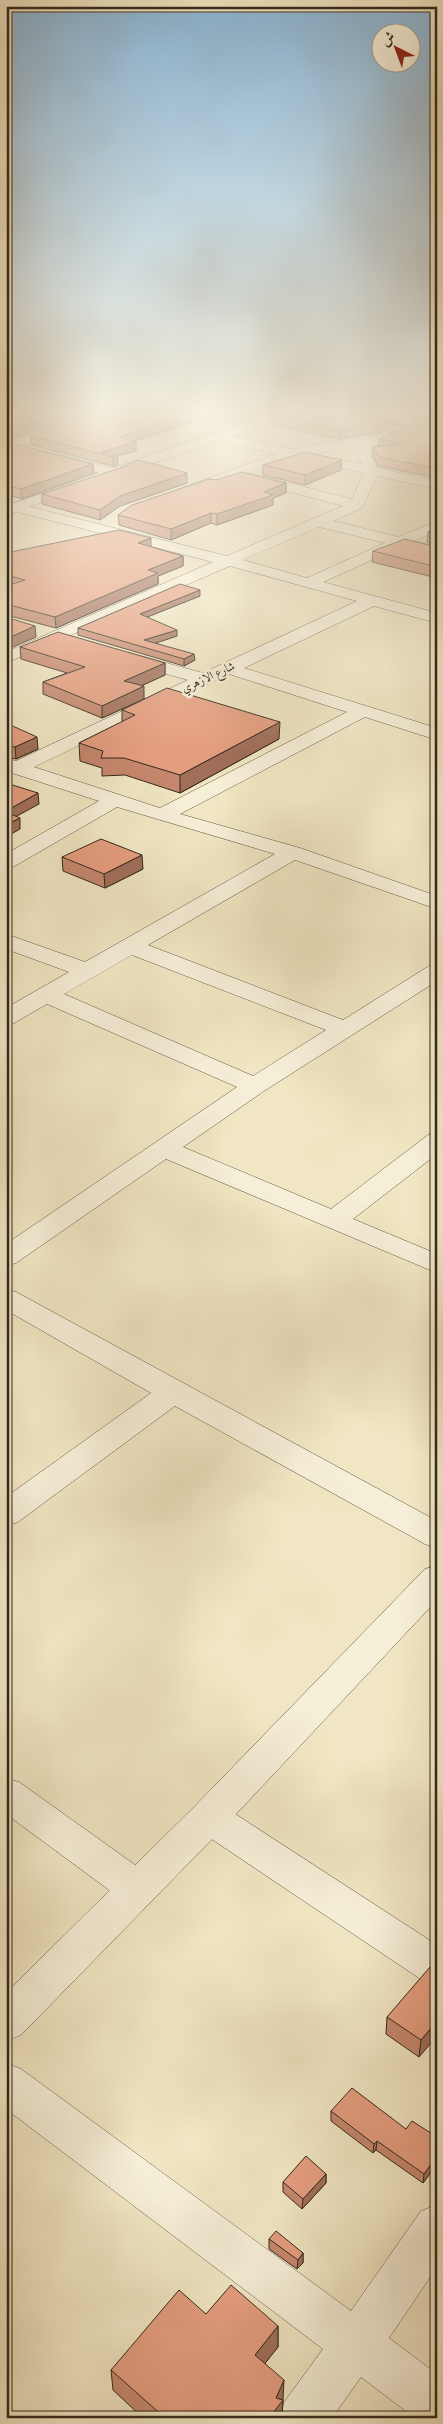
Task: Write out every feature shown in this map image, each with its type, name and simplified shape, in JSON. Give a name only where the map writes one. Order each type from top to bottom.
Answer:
[{"type":"street","points":[[84,525],[308,582],[437,618]]},
{"type":"street","points":[[101,529],[107,525]]},
{"type":"street","points":[[6,658],[311,525]]},
{"type":"street","points":[[331,525],[437,551]]},
{"type":"street","points":[[308,582],[437,525]]},
{"type":"street","name":"شارع الازهري","points":[[11,766],[373,600]]},
{"type":"street","points":[[31,629],[83,644]]},
{"type":"street","points":[[111,652],[203,679]]},
{"type":"street","points":[[226,668],[437,734]]},
{"type":"street","points":[[162,815],[363,711]]},
{"type":"street","points":[[11,766],[162,815],[293,852],[437,902]]},
{"type":"street","points":[[6,863],[115,800]]},
{"type":"street","points":[[6,1018],[293,852]]},
{"type":"street","points":[[6,941],[87,971]]},
{"type":"street","points":[[130,946],[345,1029]]},
{"type":"street","points":[[6,1257],[162,1148],[255,1086],[437,971]]},
{"type":"street","points":[[46,995],[255,1086]]},
{"type":"street","points":[[334,1220],[437,1141]]},
{"type":"street","points":[[162,1148],[437,1264]]},
{"type":"street","points":[[6,1298],[172,1392],[437,1536]]},
{"type":"street","points":[[6,1514],[172,1392]]},
{"type":"street","points":[[6,2022],[209,1816],[437,1578]]},
{"type":"street","points":[[6,1793],[138,1889]]},
{"type":"street","points":[[209,1816],[437,1967]]},
{"type":"street","points":[[6,2083],[437,2404]]},
{"type":"street","points":[[302,2418],[357,2343],[437,2227]]},
{"type":"building","points":[[156,525],[181,525],[171,529]]},
{"type":"building","points":[[437,528],[437,534],[428,532]]},
{"type":"building","points":[[119,530],[151,538],[138,543],[183,556],[148,570],[158,573],[55,617],[6,604],[6,586],[25,580],[6,575],[6,553]]},
{"type":"building","points":[[405,539],[437,547],[437,567],[373,551]]},
{"type":"building","points":[[180,584],[200,590],[140,614],[177,630],[144,640],[194,654],[184,659],[78,628]]},
{"type":"building","points":[[6,617],[35,626],[6,639]]},
{"type":"building","points":[[58,632],[165,663],[124,681],[144,686],[102,706],[43,682],[85,667],[20,647]]},
{"type":"building","points":[[167,688],[280,722],[180,775],[124,758],[101,758],[103,751],[79,743],[135,715],[122,710]]},
{"type":"building","points":[[6,723],[37,737],[15,747],[6,745]]},
{"type":"building","points":[[6,783],[38,793],[6,811]]},
{"type":"building","points":[[6,812],[20,818],[6,825]]},
{"type":"building","points":[[101,839],[142,855],[104,874],[62,857]]},
{"type":"building","points":[[430,1967],[437,1968],[437,2021],[421,2040],[387,2017]]},
{"type":"building","points":[[352,2088],[406,2129],[412,2121],[437,2137],[437,2156],[424,2174],[377,2141],[374,2144],[331,2111]]},
{"type":"building","points":[[306,2156],[326,2174],[303,2199],[283,2182]]},
{"type":"building","points":[[276,2231],[303,2253],[298,2260],[269,2239]]},
{"type":"building","points":[[231,2285],[278,2326],[255,2355],[284,2380],[276,2398],[283,2400],[269,2418],[165,2418],[111,2370],[179,2290],[206,2314]]}]
